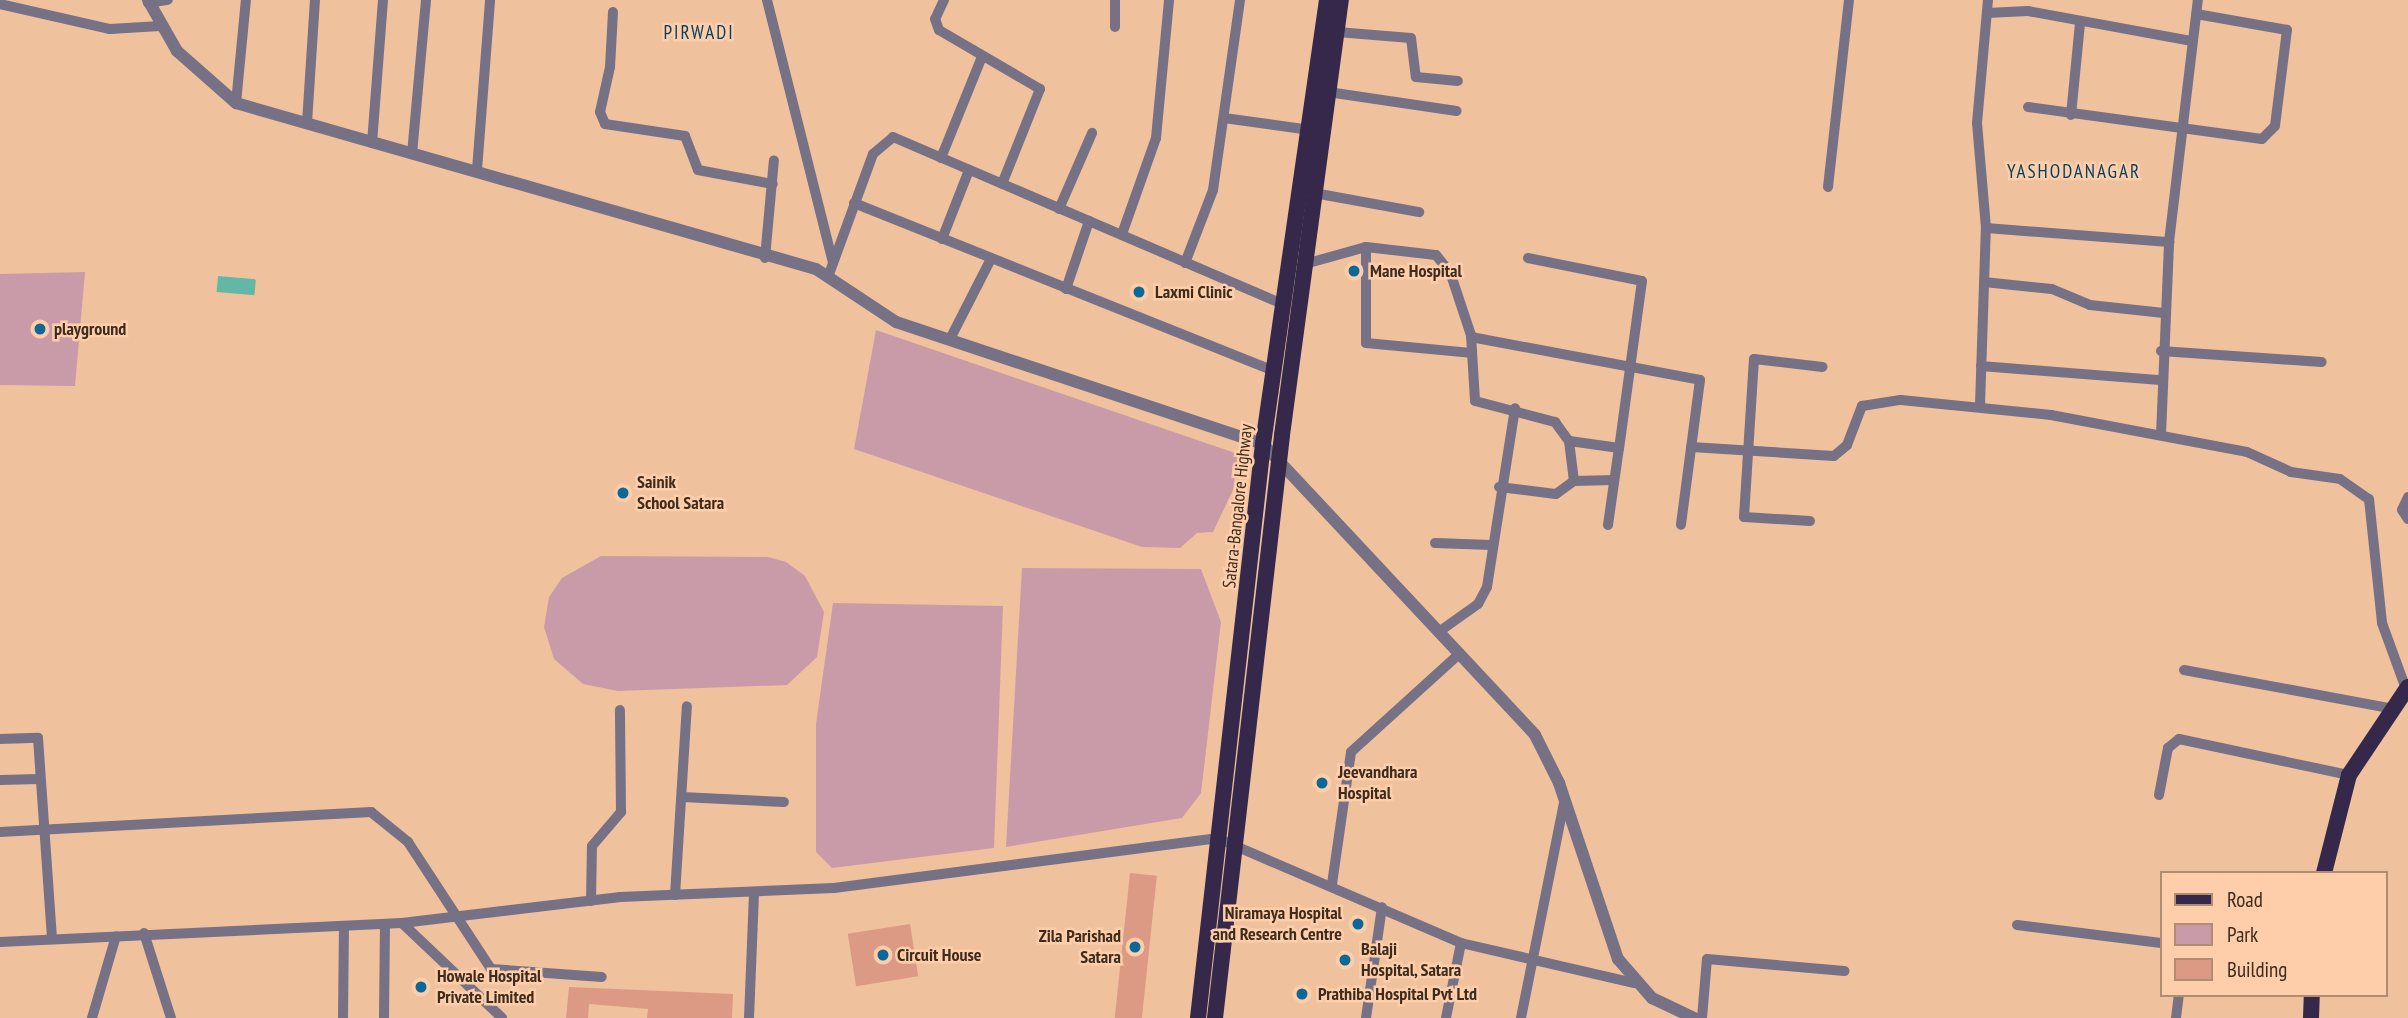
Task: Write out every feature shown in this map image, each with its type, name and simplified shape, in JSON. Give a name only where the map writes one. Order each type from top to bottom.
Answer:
[{"type":"main road","name":"Satara-Bangalore Highway","points":[[1198,1018],[1272,370],[1310,130],[1326,0]]},
{"type":"main road","name":"Satara-Bangalore Highway","points":[[1216,1018],[1280,462],[1341,0]]},
{"type":"main road","points":[[2325,871],[2349,775],[2390,708],[2407,688]]},
{"type":"main road","points":[[2311,1018],[2312,997]]},
{"type":"street","points":[[168,0],[148,1],[160,26],[177,51],[219,93],[236,103],[372,143],[477,170],[765,258],[816,269],[896,321],[1263,444],[1535,735],[1564,802],[1598,909],[1634,983]]},
{"type":"street","points":[[236,103],[246,0]]},
{"type":"street","points":[[307,123],[315,0]]},
{"type":"street","points":[[372,143],[383,0]]},
{"type":"street","points":[[412,154],[426,0]]},
{"type":"street","points":[[477,170],[490,0]]},
{"type":"street","points":[[767,0],[833,262]]},
{"type":"street","points":[[944,0],[935,26],[981,59],[1040,89],[1002,184]]},
{"type":"street","points":[[1115,0],[1115,27]]},
{"type":"street","points":[[1122,234],[1156,138],[1169,0]]},
{"type":"street","points":[[1185,263],[1210,202],[1240,0]]},
{"type":"street","points":[[1828,187],[1849,0]]},
{"type":"street","points":[[1980,405],[1986,228],[1977,123],[1988,0]]},
{"type":"street","points":[[2161,435],[2161,351],[2169,242],[2198,0]]},
{"type":"street","points":[[0,4],[110,29],[160,26]]},
{"type":"street","points":[[1987,13],[2028,11],[2080,23],[2192,41]]},
{"type":"street","points":[[613,12],[610,67],[600,112],[605,124],[685,136],[698,170],[773,184]]},
{"type":"street","points":[[2028,107],[2182,132],[2255,140],[2269,135],[2287,30],[2196,13]]},
{"type":"street","points":[[2071,115],[2080,23]]},
{"type":"street","points":[[1337,32],[1411,38],[1416,76],[1458,81]]},
{"type":"street","points":[[941,158],[981,59]]},
{"type":"street","points":[[1328,92],[1457,111]]},
{"type":"street","points":[[1224,118],[1310,130]]},
{"type":"street","points":[[1059,209],[1092,133]]},
{"type":"street","points":[[828,277],[873,154],[885,140],[903,138],[941,158],[1283,304]]},
{"type":"street","points":[[765,258],[774,160]]},
{"type":"street","points":[[942,239],[969,170]]},
{"type":"street","points":[[1314,193],[1419,212]]},
{"type":"street","points":[[854,203],[1272,370]]},
{"type":"street","points":[[1066,289],[1089,222]]},
{"type":"street","points":[[1986,228],[2169,242]]},
{"type":"street","points":[[1366,247],[1366,343],[1471,353]]},
{"type":"street","points":[[1305,264],[1366,247],[1436,255],[1450,272],[1471,337],[1475,401],[1515,408],[1555,422],[1569,441],[1574,481]]},
{"type":"street","points":[[1528,258],[1642,281],[1608,525]]},
{"type":"street","points":[[950,340],[991,259]]},
{"type":"street","points":[[1984,282],[2052,289],[2090,305],[2164,313]]},
{"type":"street","points":[[1471,337],[1700,380],[1681,525]]},
{"type":"street","points":[[2161,351],[2322,362]]},
{"type":"street","points":[[1810,521],[1744,517],[1754,359],[1823,367]]},
{"type":"street","points":[[1981,366],[2160,380]]},
{"type":"street","points":[[1691,447],[1834,456],[1847,445],[1857,413],[1878,401],[1980,405],[2247,452],[2291,472],[2340,479],[2363,490],[2372,512],[2386,643],[2407,688]]},
{"type":"street","points":[[1440,631],[1478,604],[1488,584],[1499,487],[1515,408]]},
{"type":"street","points":[[1569,441],[1619,448]]},
{"type":"street","points":[[1499,487],[1556,494],[1574,481],[1614,480]]},
{"type":"street","points":[[2408,497],[2402,510],[2408,519]]},
{"type":"street","points":[[1434,543],[1491,545]]},
{"type":"street","points":[[1332,884],[1351,752],[1460,653]]},
{"type":"street","points":[[2184,670],[2390,708]]},
{"type":"street","points":[[675,895],[687,706]]},
{"type":"street","points":[[591,901],[592,846],[621,812],[620,710]]},
{"type":"street","points":[[0,739],[37,738],[52,939]]},
{"type":"street","points":[[2159,795],[2168,748],[2179,738],[2349,775]]},
{"type":"street","points":[[0,780],[40,779]]},
{"type":"street","points":[[682,797],[784,802]]},
{"type":"street","points":[[1521,1018],[1564,802]]},
{"type":"street","points":[[0,832],[371,812],[408,842],[452,915],[491,969],[602,977]]},
{"type":"street","points":[[0,942],[144,933],[344,929],[591,901],[754,892],[932,877],[1217,838],[1237,843],[1461,943],[1634,983],[1694,1018]]},
{"type":"street","points":[[749,1018],[754,892]]},
{"type":"street","points":[[1366,1018],[1382,907]]},
{"type":"street","points":[[402,923],[502,1018]]},
{"type":"street","points":[[384,1018],[385,925]]},
{"type":"street","points":[[2017,925],[2160,943]]},
{"type":"street","points":[[343,1018],[344,929]]},
{"type":"street","points":[[144,933],[171,1018]]},
{"type":"street","points":[[92,1018],[116,936]]},
{"type":"street","points":[[1446,1018],[1461,943]]},
{"type":"street","points":[[1702,1018],[1707,959],[1844,971]]},
{"type":"street","points":[[2176,1018],[2179,997]]},
{"type":"green space","name":"playground","points":[[85,272],[75,386],[0,385],[0,274]]},
{"type":"green space","points":[[876,330],[1238,454],[1233,490],[1213,532],[1197,533],[1180,548],[1142,547],[854,449]]},
{"type":"green space","points":[[601,556],[768,557],[786,562],[805,576],[824,612],[817,657],[787,685],[618,691],[583,684],[554,659],[544,627],[549,597],[562,578]]},
{"type":"green space","points":[[1022,568],[1201,569],[1221,622],[1201,793],[1182,818],[1006,847]]},
{"type":"green space","points":[[833,603],[1003,606],[994,848],[832,868],[816,852],[816,724]]},
{"type":"water","points":[[218,276],[256,279],[254,295],[217,292]]},
{"type":"building","name":"Zila Parishad Satara","points":[[1130,873],[1157,876],[1142,1018],[1115,1018]]},
{"type":"building","name":"Circuit House","points":[[910,924],[918,976],[856,986],[848,934]]},
{"type":"building","points":[[569,987],[733,994],[732,1018],[647,1018],[648,1009],[589,1004],[588,1018],[566,1018]]},
{"type":"place","name":"Mane Hospital","points":[[1354,271]]},
{"type":"place","name":"Laxmi Clinic","points":[[1139,292]]},
{"type":"place","name":"playground","points":[[40,329]]},
{"type":"place","name":"Sainik School Satara","points":[[623,493]]},
{"type":"place","name":"Jeevandhara Hospital","points":[[1322,783]]},
{"type":"place","name":"Niramaya Hospital and Research Centre","points":[[1358,924]]},
{"type":"place","name":"Zila Parishad Satara","points":[[1135,947]]},
{"type":"place","name":"Circuit House","points":[[883,955]]},
{"type":"place","name":"Balaji Hospital, Satara","points":[[1345,960]]},
{"type":"place","name":"Howale Hospital Private Limited","points":[[421,987]]},
{"type":"place","name":"Prathiba Hospital Pvt Ltd","points":[[1302,994]]},
{"type":"district","name":"PIRWADI","points":[[699,33]]},
{"type":"district","name":"YASHODANAGAR","points":[[2074,172]]}]
